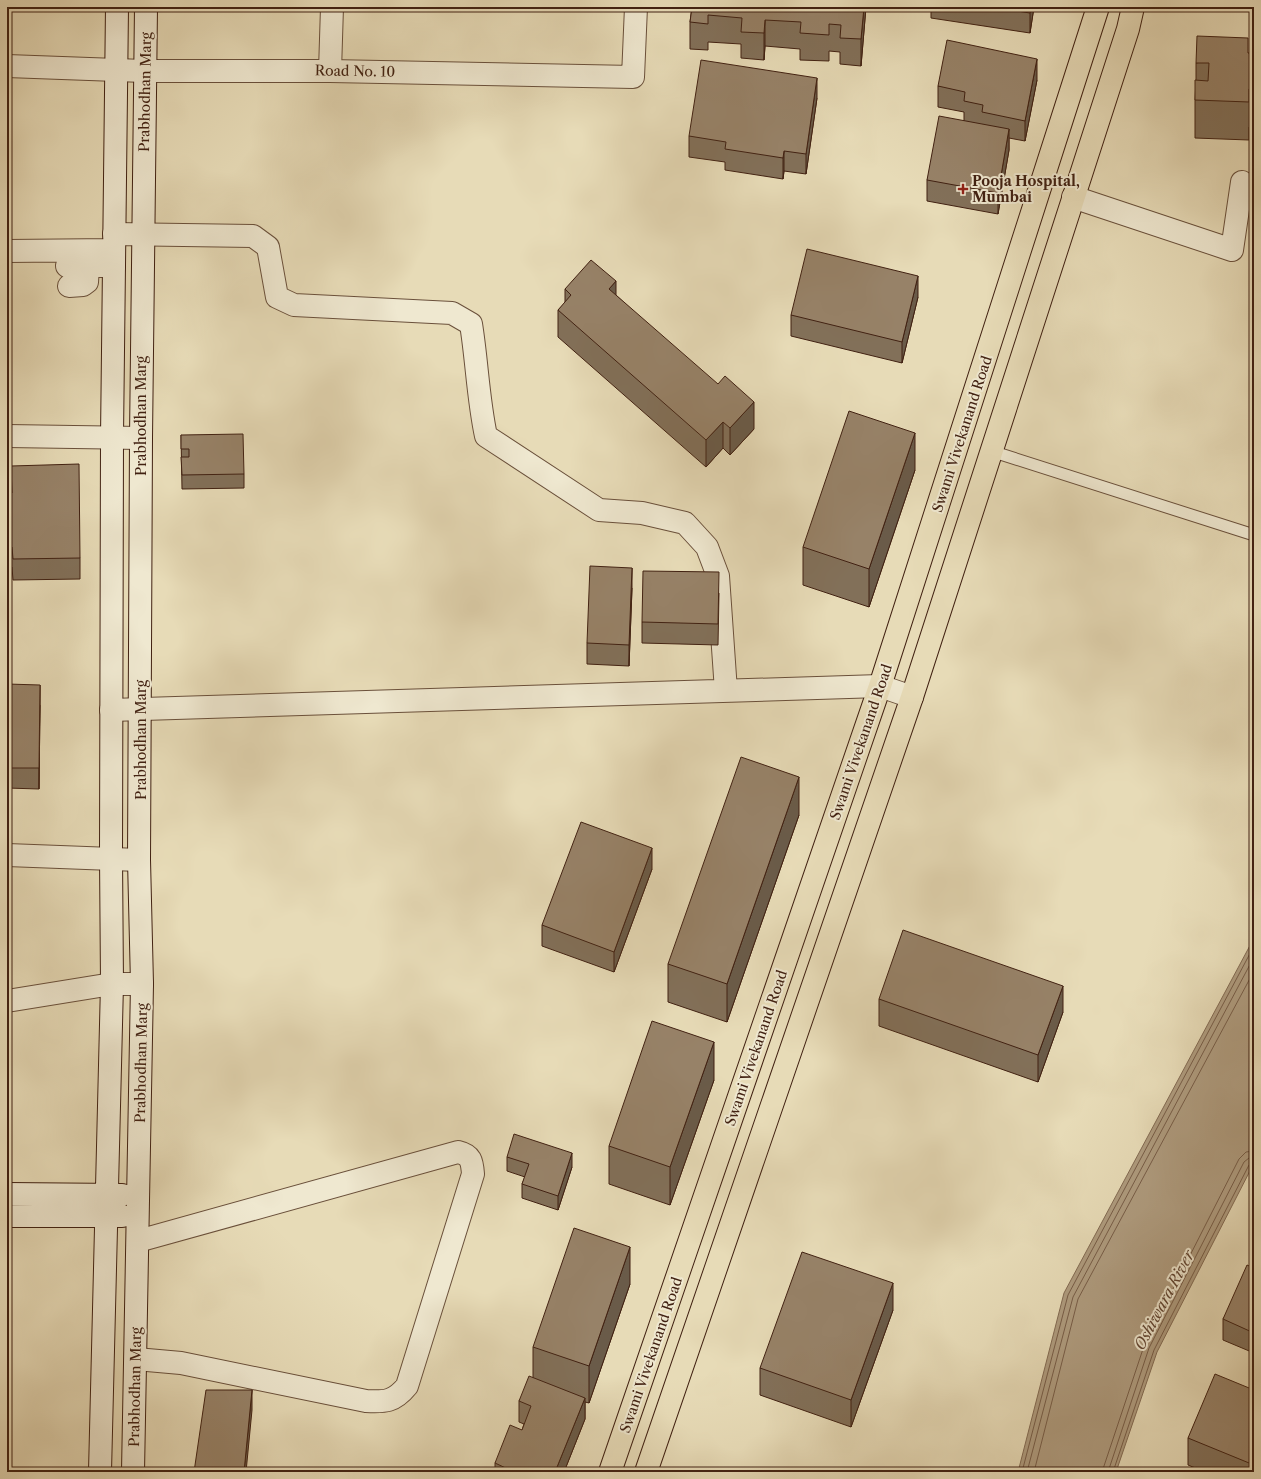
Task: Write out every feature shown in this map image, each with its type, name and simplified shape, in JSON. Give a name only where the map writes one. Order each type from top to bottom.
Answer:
[{"type":"main road","name":"Swami Vivekanand Road","points":[[610,1472],[880,686],[1062,124],[1098,7]]},
{"type":"main road","points":[[646,1472],[912,697],[1133,7]]},
{"type":"main road","points":[[1062,124],[1093,135]]},
{"type":"street","points":[[100,1472],[108,1216],[112,984],[112,437],[117,7]]},
{"type":"street","name":"Prabhodhan Marg","points":[[133,1472],[142,984],[139,860],[144,71],[146,7]]},
{"type":"street","points":[[330,71],[332,7]]},
{"type":"street","name":"Road No. 10","points":[[7,66],[144,71],[330,71],[633,77],[636,7]]},
{"type":"street","points":[[1073,197],[1232,250],[1242,182]]},
{"type":"street","points":[[7,265],[88,266],[143,234],[253,236],[268,247],[277,297],[294,305],[452,313],[471,324],[476,355],[479,400],[486,436],[599,510],[642,513],[685,523],[707,548],[718,576],[726,691]]},
{"type":"street","points":[[7,251],[114,250]]},
{"type":"street","points":[[68,286],[83,285],[87,282],[88,266]]},
{"type":"street","points":[[7,436],[141,438]]},
{"type":"street","points":[[111,710],[880,686],[912,697]]},
{"type":"street","points":[[7,855],[111,857],[139,860]]},
{"type":"street","points":[[7,1001],[112,984],[142,984]]},
{"type":"street","points":[[136,1359],[181,1363],[366,1401],[385,1402],[400,1395],[407,1386],[471,1182],[473,1174],[471,1159],[466,1154],[458,1152],[138,1241]]},
{"type":"street","points":[[7,1194],[108,1195],[139,1206]]},
{"type":"street","points":[[7,1216],[108,1216],[139,1206]]},
{"type":"lane","points":[[991,451],[1254,535]]},
{"type":"water","name":"Oshiwara River","points":[[1254,938],[1254,1163],[1157,1352],[1116,1472],[1018,1472],[1064,1293]]},
{"type":"building","points":[[692,7],[864,7],[861,39],[840,38],[841,25],[829,24],[829,35],[800,33],[801,22],[765,20],[764,33],[741,32],[742,18],[708,15],[708,24],[690,22]]},
{"type":"building","points":[[992,7],[1031,7],[1030,13]]},
{"type":"building","points":[[1197,36],[1248,38],[1248,53],[1254,54],[1254,89],[1249,89],[1249,102],[1195,100],[1195,80],[1208,81],[1209,63],[1196,63]]},
{"type":"building","points":[[947,40],[1037,59],[1025,121],[982,112],[983,105],[964,101],[965,92],[938,86]]},
{"type":"building","points":[[701,60],[817,78],[806,154],[784,151],[783,158],[725,149],[726,142],[689,136]]},
{"type":"building","points":[[939,116],[1009,129],[998,193],[927,180]]},
{"type":"building","points":[[807,249],[918,276],[902,342],[791,315]]},
{"type":"building","points":[[591,260],[616,281],[609,289],[718,384],[725,376],[754,402],[730,428],[723,422],[706,440],[558,310],[571,295],[565,289]]},
{"type":"building","points":[[849,411],[915,433],[869,569],[803,547]]},
{"type":"building","points":[[243,434],[244,474],[182,475],[181,457],[189,457],[189,449],[181,449],[181,435]]},
{"type":"building","points":[[79,464],[80,558],[13,559],[12,547],[7,547],[7,493],[12,493],[11,466]]},
{"type":"building","points":[[590,566],[632,568],[629,645],[587,643]]},
{"type":"building","points":[[643,571],[719,572],[718,624],[642,622]]},
{"type":"building","points":[[7,684],[40,685],[39,768],[7,768]]},
{"type":"building","points":[[741,757],[799,777],[727,984],[668,964]]},
{"type":"building","points":[[581,822],[652,848],[614,952],[542,925]]},
{"type":"building","points":[[903,930],[1063,986],[1038,1055],[879,999]]},
{"type":"building","points":[[652,1021],[714,1042],[670,1167],[609,1146]]},
{"type":"building","points":[[514,1134],[572,1153],[558,1196],[522,1184],[529,1164],[507,1157]]},
{"type":"building","points":[[574,1228],[630,1247],[589,1366],[533,1347]]},
{"type":"building","points":[[802,1252],[893,1283],[851,1400],[760,1368]]},
{"type":"building","points":[[1247,1265],[1254,1268],[1254,1333],[1223,1319]]},
{"type":"building","points":[[1215,1374],[1254,1390],[1254,1465],[1188,1438]]},
{"type":"building","points":[[529,1376],[585,1398],[555,1472],[509,1472],[510,1470],[495,1463],[510,1425],[522,1430],[531,1406],[519,1401]]},
{"type":"building","points":[[206,1390],[252,1390],[244,1472],[194,1472]]},
{"type":"place","name":"Pooja Hospital, Mumbai","points":[[963,189]]}]
